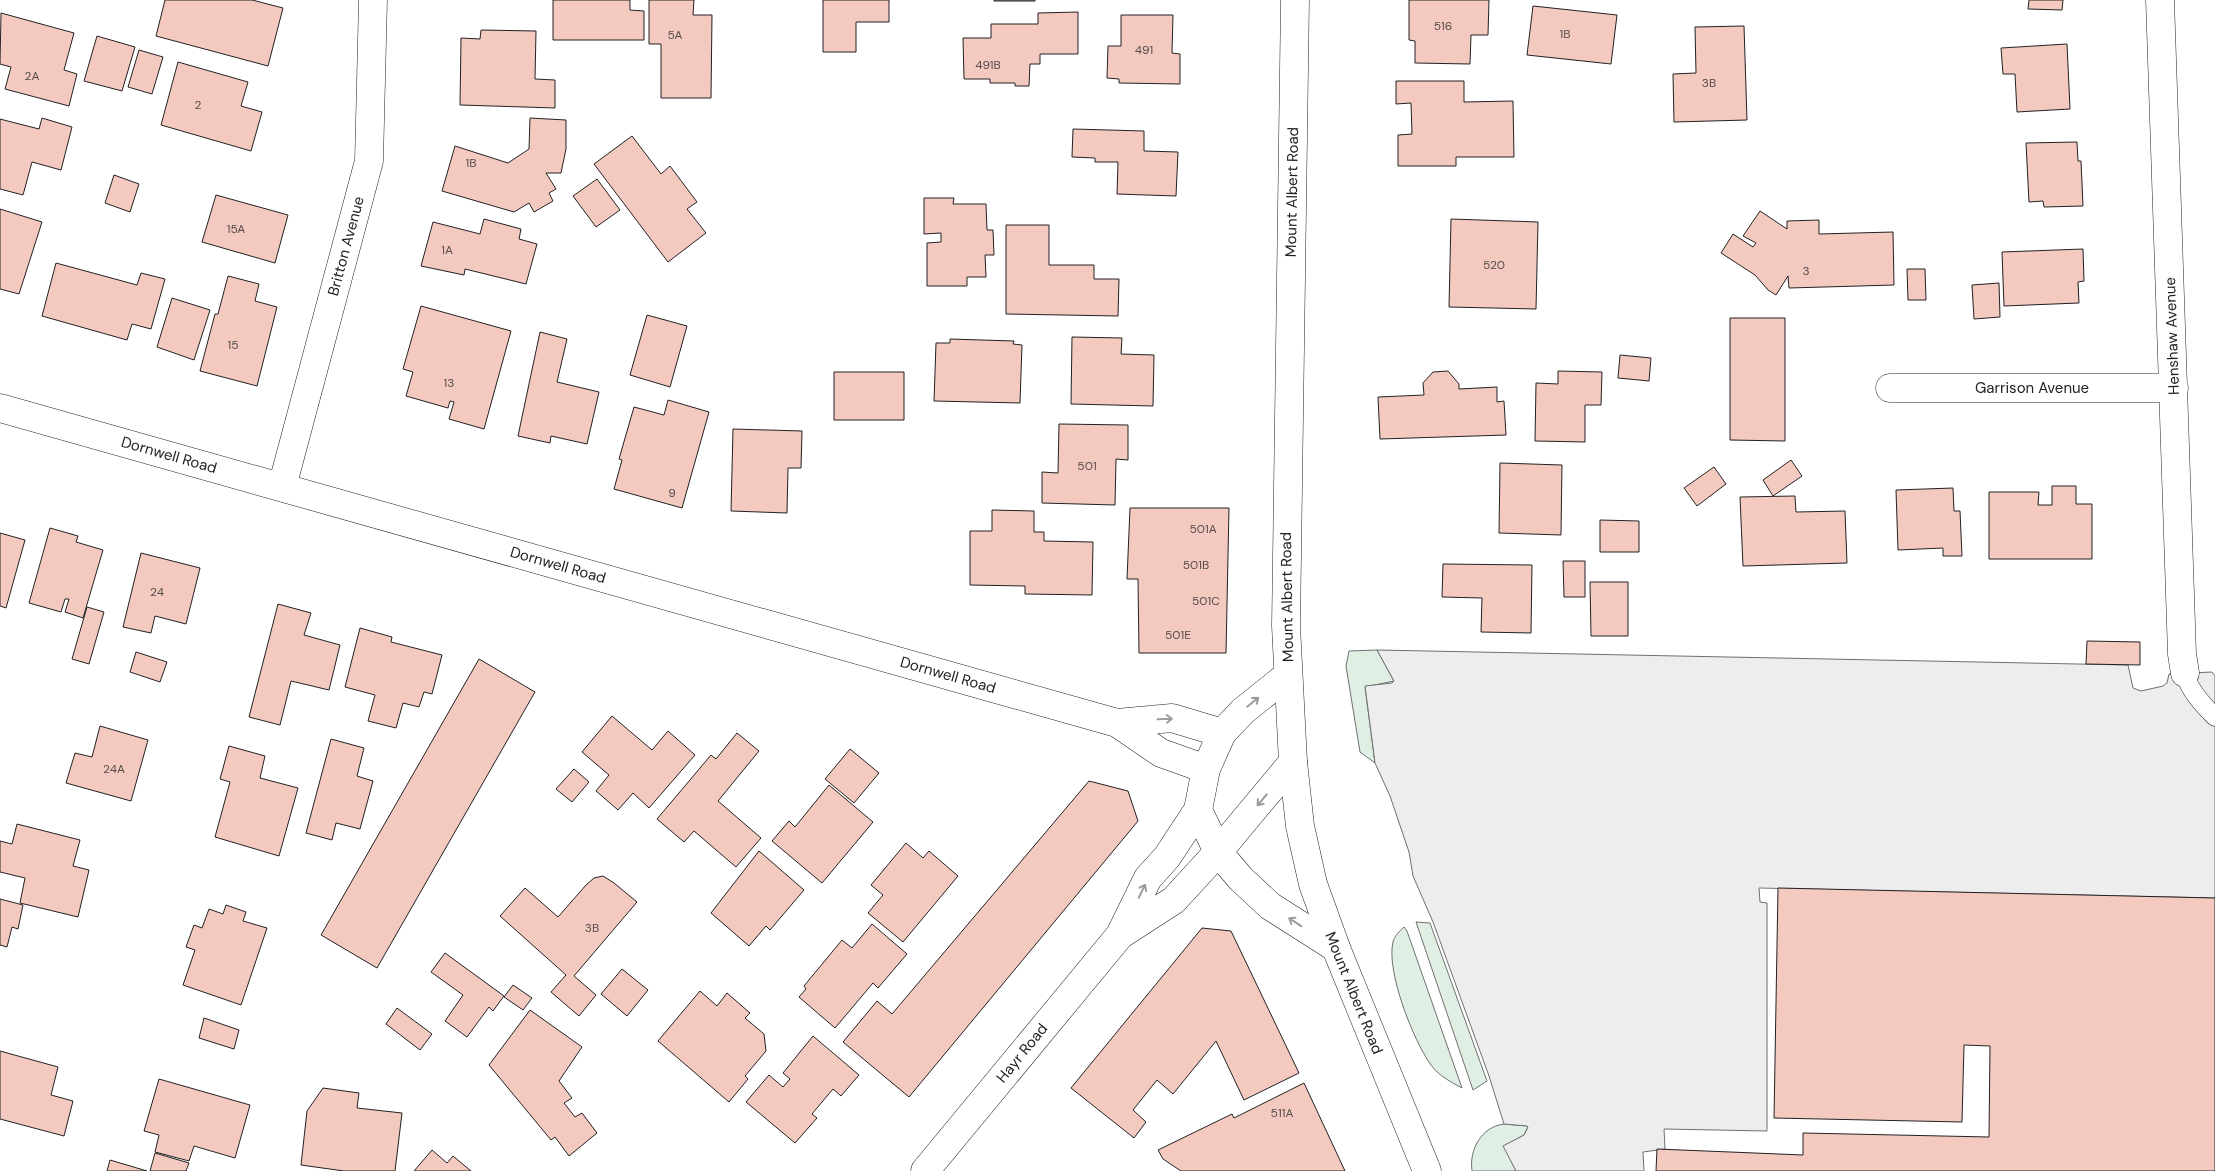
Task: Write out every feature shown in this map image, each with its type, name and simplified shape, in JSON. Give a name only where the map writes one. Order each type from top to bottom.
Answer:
[{"type":"street","name":"Britton Avenue","points":[[282,487],[369,161],[373,0]]},
{"type":"street","name":"Mount Albert Road","points":[[1295,0],[1286,626],[1293,762],[1300,826],[1313,884],[1336,948],[1427,1171]]},
{"type":"street","name":"Henshaw Avenue","points":[[2160,0],[2182,654],[2185,673]]},
{"type":"street","name":"Garrison Avenue","points":[[1890,388],[2174,388]]},
{"type":"street","name":"Dornwell Road","points":[[0,408],[1117,723],[1161,753],[1206,769]]},
{"type":"street","points":[[1288,675],[1243,711],[1222,733],[1206,769],[1198,810],[1218,852],[1241,879],[1270,906],[1336,948]]},
{"type":"street","name":"Dornwell Road","points":[[1117,723],[1172,718],[1222,733]]},
{"type":"street","name":"Hayr Road","points":[[1120,935],[1174,900],[1218,852],[1293,762]]},
{"type":"street","name":"Hayr Road","points":[[925,1171],[1120,935],[1148,878],[1167,857],[1198,810]]},
{"type":"lane","points":[[2185,673],[2186,679],[2212,711]]},
{"type":"green space","points":[[1377,650],[1394,681],[1365,687],[1375,763],[1360,752],[1346,666],[1349,651]]},
{"type":"green space","points":[[1416,922],[1430,923],[1487,1081],[1473,1090]]},
{"type":"green space","points":[[1404,927],[1462,1088],[1441,1076],[1434,1069],[1424,1054],[1409,1023],[1397,987],[1392,955],[1394,940]]},
{"type":"green space","points":[[1504,1124],[1528,1127],[1524,1135],[1504,1146],[1516,1171],[1472,1171],[1472,1155],[1478,1141],[1489,1130]]},
{"type":"shaded area","points":[[1377,650],[2128,665],[2133,688],[2141,691],[2163,686],[2167,683],[2169,674],[2212,672],[2215,676],[2215,898],[1759,888],[1760,902],[1767,903],[1767,1131],[1664,1129],[1665,1149],[1643,1152],[1644,1171],[1516,1171],[1503,1146],[1524,1135],[1528,1127],[1504,1124],[1489,1076],[1433,922],[1413,876],[1409,852],[1390,796],[1375,763],[1365,686],[1392,683],[1394,681]]},
{"type":"building","points":[[165,0],[252,0],[283,8],[268,66],[156,36]]},
{"type":"building","points":[[553,0],[630,0],[630,10],[644,11],[644,40],[553,40]]},
{"type":"building","points":[[649,0],[694,0],[693,15],[712,15],[711,98],[661,98],[661,44],[649,44]]},
{"type":"building","points":[[823,0],[889,0],[889,22],[856,22],[856,52],[823,52]]},
{"type":"building","points":[[1035,0],[1035,1],[994,1]]},
{"type":"building","points":[[1409,0],[1489,0],[1488,35],[1471,35],[1470,64],[1415,63],[1415,41],[1409,40]]},
{"type":"building","points":[[2029,0],[2063,0],[2062,10],[2028,9]]},
{"type":"building","points":[[1533,6],[1617,15],[1611,64],[1527,55]]},
{"type":"building","points":[[1078,12],[1078,54],[1040,54],[1040,64],[1030,64],[1029,86],[1015,86],[1015,83],[990,83],[990,79],[964,79],[963,38],[991,38],[991,24],[1038,24],[1038,13]]},
{"type":"building","points":[[1,13],[74,33],[64,70],[77,74],[69,106],[5,89],[11,67],[0,64]]},
{"type":"building","points":[[1121,15],[1173,15],[1172,53],[1180,54],[1180,84],[1119,83],[1119,79],[1107,78],[1108,46],[1121,46]]},
{"type":"building","points":[[1744,26],[1747,120],[1674,122],[1673,74],[1696,73],[1695,27]]},
{"type":"building","points":[[481,30],[536,31],[535,79],[555,80],[555,108],[460,105],[461,38],[480,39]]},
{"type":"building","points":[[97,36],[135,47],[122,91],[84,81]]},
{"type":"building","points":[[2067,44],[2070,109],[2017,112],[2015,74],[2003,74],[2001,48]]},
{"type":"building","points":[[139,50],[163,57],[152,94],[128,87]]},
{"type":"building","points":[[178,62],[248,82],[241,106],[262,112],[251,151],[161,125]]},
{"type":"building","points":[[1396,81],[1464,81],[1464,102],[1513,101],[1514,157],[1456,157],[1456,166],[1398,166],[1398,135],[1412,134],[1411,103],[1396,104]]},
{"type":"building","points":[[42,118],[72,127],[61,170],[32,162],[23,195],[0,189],[0,119],[39,129]]},
{"type":"building","points":[[530,118],[566,120],[566,149],[561,173],[546,173],[556,189],[549,193],[553,201],[534,212],[529,203],[514,212],[442,191],[455,146],[508,163],[529,149]]},
{"type":"building","points":[[1073,129],[1144,131],[1144,151],[1178,152],[1176,196],[1117,194],[1118,162],[1095,162],[1095,158],[1072,157]]},
{"type":"building","points":[[632,136],[661,174],[670,166],[697,202],[687,209],[706,233],[668,262],[594,164]]},
{"type":"building","points":[[2077,142],[2078,161],[2081,161],[2083,206],[2044,207],[2043,201],[2029,202],[2026,143]]},
{"type":"building","points":[[114,175],[139,184],[130,212],[105,203]]},
{"type":"building","points":[[597,179],[620,210],[596,227],[573,196]]},
{"type":"building","points":[[216,195],[288,215],[275,263],[202,242]]},
{"type":"building","points":[[924,198],[954,198],[953,204],[986,204],[987,230],[993,230],[994,255],[985,255],[986,277],[967,277],[967,286],[927,286],[927,243],[941,242],[941,233],[924,234]]},
{"type":"building","points":[[0,209],[42,222],[19,294],[0,289]]},
{"type":"building","points":[[1760,211],[1787,229],[1787,221],[1819,220],[1819,234],[1893,232],[1894,285],[1789,288],[1788,276],[1776,295],[1768,290],[1755,275],[1721,253],[1733,234],[1753,247],[1756,243],[1743,236]]},
{"type":"building","points":[[484,219],[521,229],[519,239],[537,244],[526,284],[465,269],[464,275],[421,266],[433,222],[480,234]]},
{"type":"building","points":[[1451,219],[1538,222],[1536,309],[1449,307]]},
{"type":"building","points":[[1006,225],[1049,225],[1049,265],[1094,265],[1094,279],[1119,279],[1118,316],[1006,314]]},
{"type":"building","points":[[2083,249],[2084,281],[2078,282],[2079,303],[2004,306],[2002,252]]},
{"type":"building","points":[[56,263],[137,285],[141,273],[165,279],[151,329],[132,324],[127,340],[42,316]]},
{"type":"building","points":[[1907,269],[1925,269],[1926,300],[1908,300]]},
{"type":"building","points":[[228,276],[259,284],[255,301],[277,307],[257,386],[200,371],[215,314],[218,314]]},
{"type":"building","points":[[1999,283],[2000,317],[1974,319],[1972,285]]},
{"type":"building","points":[[172,298],[210,310],[194,360],[157,347]]},
{"type":"building","points":[[421,306],[511,331],[484,429],[449,419],[454,402],[450,401],[448,408],[406,396],[413,372],[403,369]]},
{"type":"building","points":[[647,315],[687,326],[670,387],[630,375]]},
{"type":"building","points":[[1730,318],[1785,318],[1785,441],[1730,440]]},
{"type":"building","points":[[540,332],[567,339],[557,382],[599,392],[587,444],[551,436],[550,443],[518,436]]},
{"type":"building","points":[[1072,337],[1122,338],[1121,354],[1154,355],[1153,406],[1071,404]]},
{"type":"building","points":[[950,339],[1014,341],[1013,344],[1022,345],[1020,403],[934,401],[936,343],[950,343]]},
{"type":"building","points":[[1620,355],[1651,358],[1649,381],[1618,378]]},
{"type":"building","points":[[1448,371],[1459,384],[1459,389],[1497,387],[1497,402],[1504,401],[1506,435],[1380,439],[1378,397],[1424,395],[1423,383],[1433,372]]},
{"type":"building","points":[[1558,371],[1602,372],[1601,405],[1585,405],[1585,442],[1535,441],[1536,383],[1558,384]]},
{"type":"building","points":[[834,372],[904,372],[904,420],[834,420]]},
{"type":"building","points":[[668,400],[709,412],[682,508],[614,489],[622,460],[619,459],[634,407],[664,415]]},
{"type":"building","points":[[1059,424],[1128,425],[1128,460],[1116,459],[1115,505],[1042,503],[1042,472],[1058,473]]},
{"type":"building","points":[[733,429],[802,431],[801,468],[788,468],[787,513],[731,511]]},
{"type":"building","points":[[1791,460],[1802,476],[1773,496],[1763,480]]},
{"type":"building","points":[[1500,463],[1562,465],[1561,535],[1499,533]]},
{"type":"building","points":[[1714,467],[1726,484],[1697,506],[1684,488]]},
{"type":"building","points":[[2052,486],[2076,486],[2076,504],[2092,504],[2092,559],[1989,559],[1989,492],[2039,492],[2038,505],[2052,505]]},
{"type":"building","points":[[1953,488],[1954,511],[1960,511],[1962,556],[1943,556],[1943,548],[1898,550],[1896,490]]},
{"type":"building","points":[[1795,496],[1796,512],[1845,511],[1847,563],[1743,566],[1740,497]]},
{"type":"building","points":[[1130,508],[1229,508],[1226,653],[1139,653],[1138,579],[1127,579]]},
{"type":"building","points":[[992,510],[1034,511],[1034,532],[1044,532],[1044,541],[1093,542],[1092,595],[1025,594],[1025,586],[970,585],[970,531],[992,531]]},
{"type":"building","points":[[1600,520],[1639,521],[1639,552],[1600,552]]},
{"type":"building","points":[[50,528],[78,536],[76,542],[103,550],[83,618],[65,612],[69,599],[65,599],[61,612],[29,603]]},
{"type":"building","points":[[0,533],[25,540],[6,608],[0,606]]},
{"type":"building","points":[[141,553],[200,568],[186,624],[155,616],[151,633],[123,627]]},
{"type":"building","points":[[1563,561],[1585,561],[1585,597],[1564,597]]},
{"type":"building","points":[[1443,564],[1532,565],[1531,633],[1481,632],[1482,598],[1442,597]]},
{"type":"building","points":[[1590,582],[1628,582],[1628,636],[1591,636]]},
{"type":"building","points":[[278,604],[311,613],[304,635],[340,645],[329,690],[291,681],[280,725],[249,717]]},
{"type":"building","points":[[87,607],[104,612],[89,664],[72,659]]},
{"type":"building","points":[[360,628],[392,637],[391,642],[442,655],[432,694],[424,692],[419,707],[403,703],[396,728],[368,721],[375,695],[345,687]]},
{"type":"building","points":[[2087,641],[2140,642],[2140,665],[2086,664]]},
{"type":"building","points":[[136,652],[167,662],[160,682],[130,672]]},
{"type":"building","points":[[479,659],[535,692],[377,968],[321,935]]},
{"type":"building","points":[[612,716],[652,750],[668,731],[695,755],[649,808],[633,793],[618,810],[596,791],[609,775],[582,752]]},
{"type":"building","points":[[100,726],[148,740],[131,801],[66,783],[75,753],[92,757]]},
{"type":"building","points":[[737,733],[759,751],[718,801],[761,838],[736,867],[694,831],[684,842],[657,819],[711,755],[716,759]]},
{"type":"building","points":[[331,739],[364,748],[357,776],[373,781],[360,829],[336,823],[332,840],[306,833]]},
{"type":"building","points":[[229,746],[265,756],[260,778],[298,788],[279,856],[215,837],[230,782],[220,779]]},
{"type":"building","points":[[850,749],[879,773],[854,803],[825,779]]},
{"type":"building","points":[[574,769],[589,782],[572,802],[556,789]]},
{"type":"building","points":[[1089,781],[1128,791],[1138,821],[909,1097],[843,1042],[877,1001],[892,1014]]},
{"type":"building","points":[[829,785],[873,822],[822,883],[772,841],[789,821],[795,827]]},
{"type":"building","points":[[17,824],[80,840],[73,866],[89,870],[78,917],[20,903],[25,878],[0,872],[0,841],[12,844]]},
{"type":"building","points":[[906,843],[923,858],[929,851],[958,876],[903,942],[868,913],[883,895],[871,885]]},
{"type":"building","points":[[759,851],[804,890],[770,930],[766,926],[749,946],[711,913]]},
{"type":"building","points":[[603,876],[637,902],[574,976],[596,995],[579,1016],[551,992],[566,975],[500,916],[525,888],[558,917],[586,885],[594,878]]},
{"type":"building","points":[[1778,888],[2215,898],[2215,1171],[1656,1171],[1657,1149],[1803,1155],[1803,1133],[1989,1137],[1990,1046],[1964,1045],[1962,1122],[1774,1118]]},
{"type":"building","points":[[0,899],[23,905],[18,929],[12,927],[7,947],[0,945]]},
{"type":"building","points":[[226,905],[246,912],[243,921],[267,928],[241,1005],[183,985],[195,950],[186,947],[194,925],[202,928],[209,909],[223,914]]},
{"type":"building","points":[[872,924],[907,954],[878,988],[873,983],[835,1028],[799,997],[806,989],[804,986],[842,940],[852,948]]},
{"type":"building","points":[[1202,928],[1231,931],[1299,1073],[1244,1100],[1216,1041],[1173,1094],[1157,1080],[1133,1110],[1146,1122],[1134,1138],[1071,1088]]},
{"type":"building","points":[[445,953],[504,996],[493,1011],[489,1007],[467,1037],[445,1021],[463,995],[431,972]]},
{"type":"building","points":[[622,969],[648,990],[627,1016],[601,994]]},
{"type":"building","points":[[513,985],[532,998],[523,1010],[504,997]]},
{"type":"building","points":[[700,991],[717,1006],[727,993],[750,1013],[745,1018],[764,1034],[766,1051],[745,1076],[748,1079],[729,1102],[658,1041]]},
{"type":"building","points":[[397,1008],[432,1034],[420,1050],[386,1024]]},
{"type":"building","points":[[530,1010],[582,1047],[559,1081],[572,1098],[564,1103],[575,1117],[582,1113],[597,1133],[569,1156],[555,1137],[551,1140],[489,1065]]},
{"type":"building","points":[[204,1018],[239,1030],[234,1049],[199,1038]]},
{"type":"building","points":[[813,1036],[859,1075],[841,1096],[833,1089],[812,1114],[817,1118],[795,1143],[746,1102],[769,1075],[783,1087],[790,1079],[783,1073]]},
{"type":"building","points":[[0,1051],[58,1067],[51,1095],[73,1101],[64,1136],[0,1119]]},
{"type":"building","points":[[159,1079],[250,1105],[235,1158],[194,1146],[189,1161],[155,1152],[159,1135],[144,1131]]},
{"type":"building","points":[[1304,1083],[1345,1171],[1181,1171],[1163,1159],[1158,1150],[1232,1114],[1234,1118]]},
{"type":"building","points":[[323,1088],[359,1093],[357,1108],[402,1113],[395,1171],[344,1171],[301,1165],[307,1111]]},
{"type":"building","points":[[432,1150],[447,1163],[453,1156],[471,1171],[414,1171]]},
{"type":"building","points":[[155,1153],[189,1163],[186,1171],[150,1171]]},
{"type":"building","points":[[110,1160],[147,1171],[107,1171]]}]
